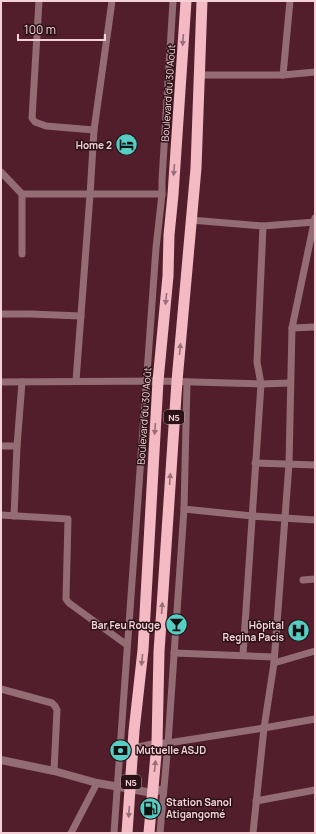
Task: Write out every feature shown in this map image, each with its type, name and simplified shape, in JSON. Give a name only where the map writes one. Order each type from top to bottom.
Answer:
[{"type":"highway","name":"Boulevard du 30 Août","points":[[127,833],[134,731],[143,650],[152,381],[168,276],[169,235],[186,1]]},
{"type":"highway","name":"N5","points":[[149,833],[152,793],[163,743],[159,652],[182,382],[191,220],[196,168],[199,108],[198,75],[202,1]]},
{"type":"street","points":[[39,1],[32,118],[34,122],[46,126],[94,130]]},
{"type":"street","points":[[76,381],[94,130],[112,1]]},
{"type":"street","points":[[114,833],[127,645],[152,381],[156,248],[162,194],[173,1]]},
{"type":"street","points":[[284,75],[290,1]]},
{"type":"street","points":[[198,75],[284,75],[315,72]]},
{"type":"street","points":[[1,172],[22,194],[22,254]]},
{"type":"street","points":[[22,194],[162,194]]},
{"type":"street","points":[[191,220],[262,226],[314,221],[292,328],[289,464],[285,519],[274,660],[264,728],[253,833]]},
{"type":"street","points":[[243,655],[261,384],[257,362],[262,226]]},
{"type":"street","points":[[1,314],[81,316]]},
{"type":"street","points":[[292,328],[315,328]]},
{"type":"street","points":[[1,382],[152,381],[261,384],[290,383]]},
{"type":"street","points":[[14,516],[22,382]]},
{"type":"street","points":[[160,833],[163,789],[163,743],[174,653],[184,509],[182,382]]},
{"type":"street","points":[[1,446],[17,446]]},
{"type":"street","points":[[256,463],[315,465]]},
{"type":"street","points":[[184,509],[285,519],[315,520]]},
{"type":"street","points":[[1,515],[68,520],[66,599],[69,603],[127,645]]},
{"type":"street","points":[[303,580],[315,579]]},
{"type":"street","points":[[174,653],[243,655],[274,660],[315,651]]},
{"type":"street","points":[[1,689],[52,703],[55,706],[57,710],[54,771]]},
{"type":"street","points":[[133,748],[315,719]]},
{"type":"street","points":[[1,760],[54,771],[117,787],[152,793],[163,789]]},
{"type":"street","points":[[70,833],[97,783]]},
{"type":"street","points":[[256,801],[315,790]]},
{"type":"place","name":"Home 2","points":[[127,145]]},
{"type":"place","name":"Bar Feu Rouge","points":[[176,625]]},
{"type":"place","name":"Hôpital Regina Pacis","points":[[299,631]]},
{"type":"place","name":"Mutuelle ASJD","points":[[120,750]]},
{"type":"place","name":"Station Sanol Atigangomé","points":[[150,808]]}]
